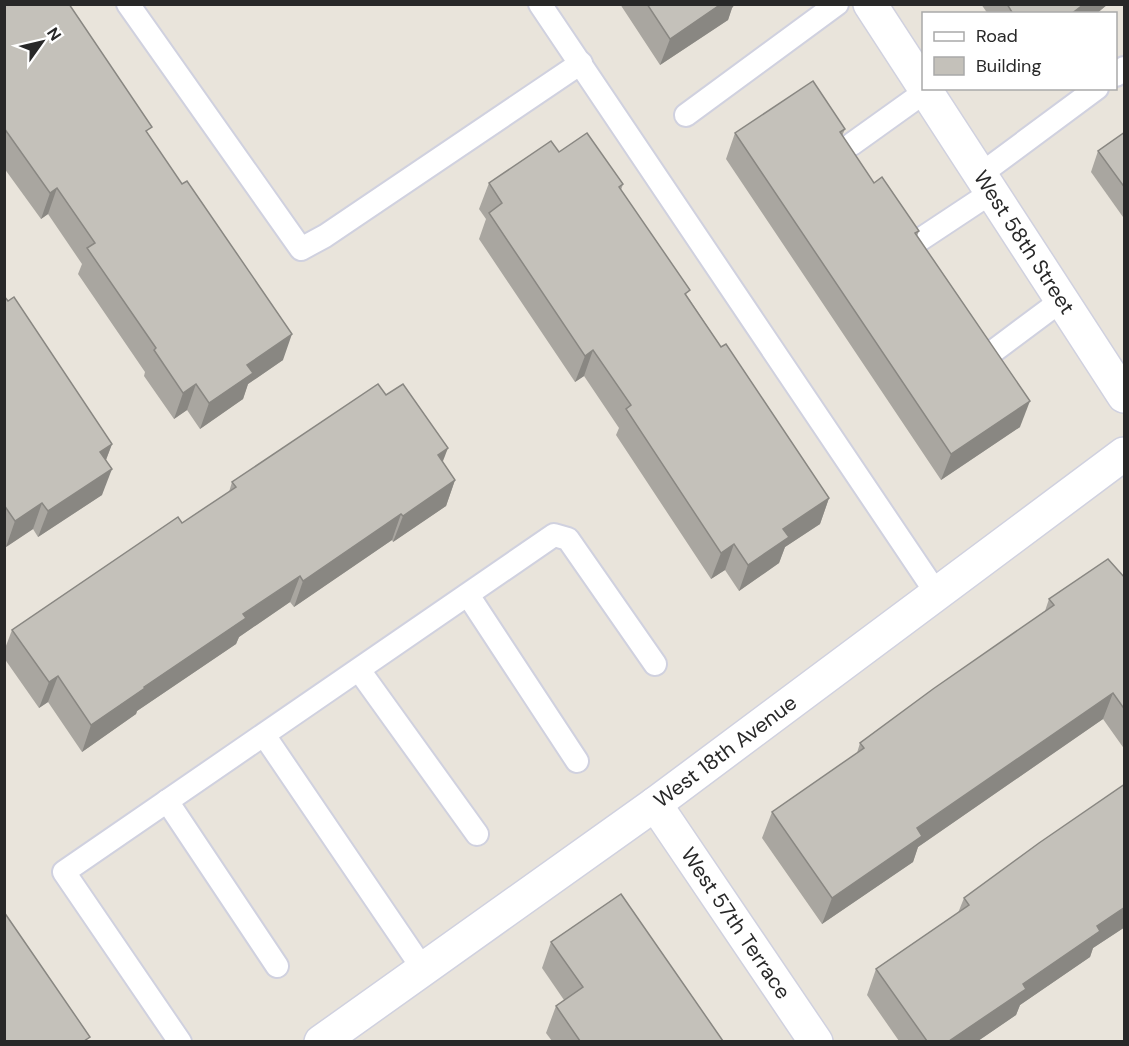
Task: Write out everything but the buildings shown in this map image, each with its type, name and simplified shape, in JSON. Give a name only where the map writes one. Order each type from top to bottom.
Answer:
[{"type":"street","name":"West 58th Street","points":[[870,4],[922,84]]},
{"type":"street","name":"West 58th Street","points":[[926,90],[1125,396]]},
{"type":"street","name":"West 18th Avenue","points":[[321,1041],[655,804],[1125,454]]},
{"type":"street","name":"West 57th Terrace","points":[[655,804],[816,1041]]},
{"type":"lane","points":[[128,4],[301,249],[325,236],[581,63]]},
{"type":"lane","points":[[540,4],[937,594]]},
{"type":"lane","points":[[686,115],[837,4]]},
{"type":"lane","points":[[852,144],[924,90]]},
{"type":"lane","points":[[915,243],[1095,90]]},
{"type":"lane","points":[[991,352],[1062,300]]},
{"type":"lane","points":[[180,1041],[64,872],[554,535],[568,539],[656,664]]},
{"type":"lane","points":[[468,596],[577,760]]},
{"type":"lane","points":[[359,670],[477,834]]},
{"type":"lane","points":[[264,735],[423,969]]},
{"type":"lane","points":[[167,801],[277,966]]}]
